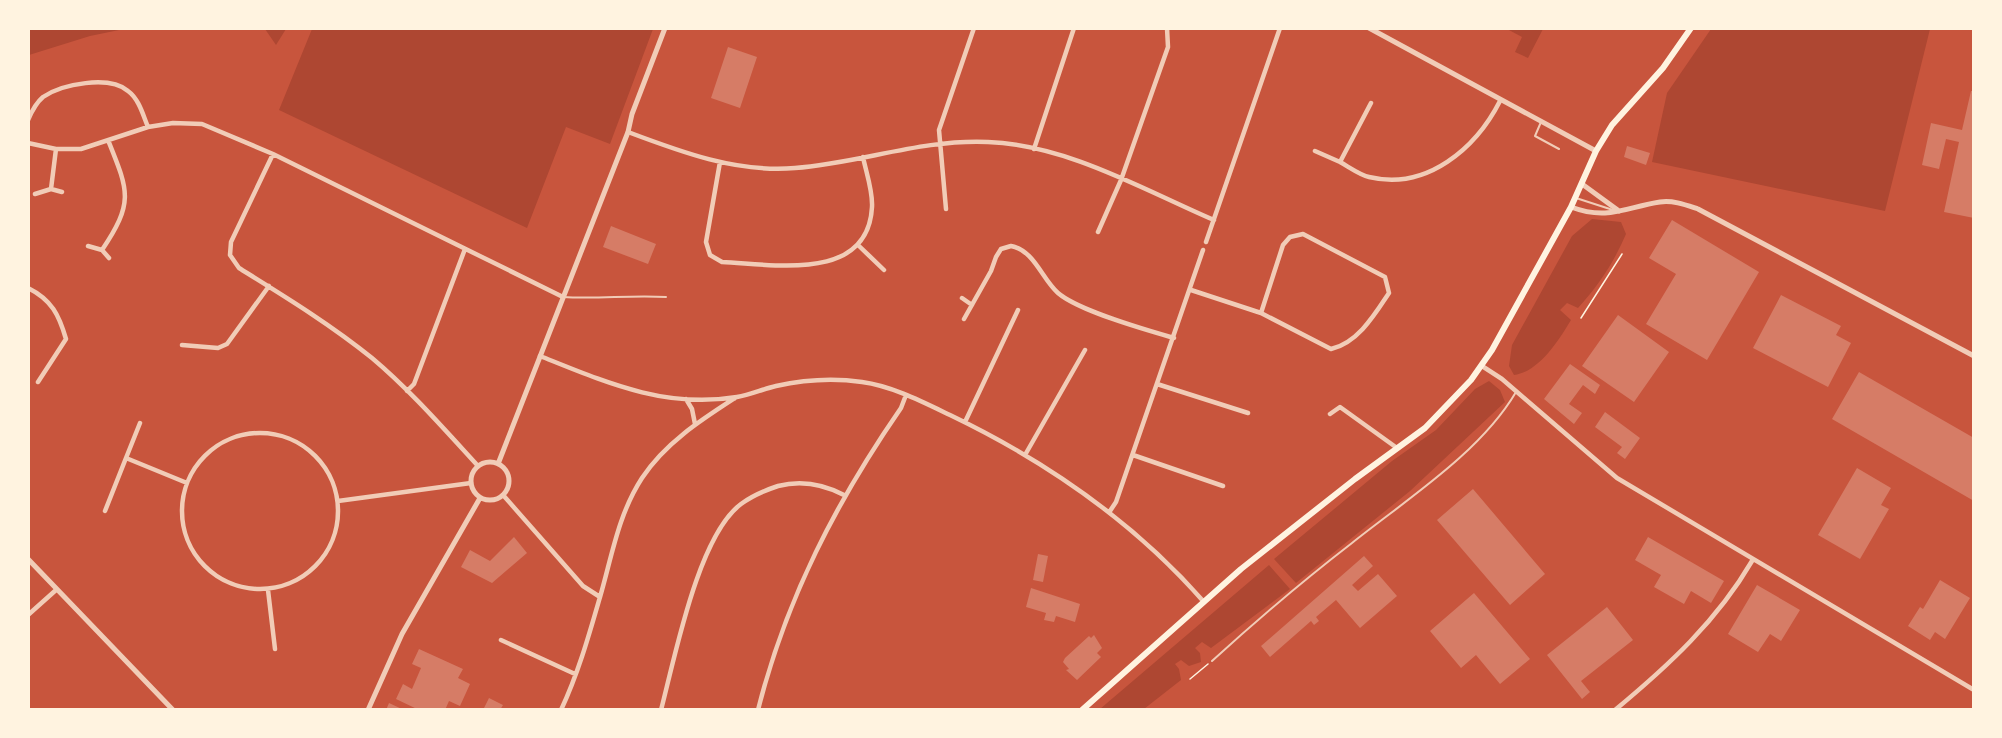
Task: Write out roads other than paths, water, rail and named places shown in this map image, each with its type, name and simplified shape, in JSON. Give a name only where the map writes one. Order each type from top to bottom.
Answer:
[{"type":"main road","points":[[1083,710],[1241,569],[1425,428],[1482,366],[1576,198],[1596,151],[1628,104],[1663,68],[1691,28]]},
{"type":"street","points":[[498,464],[628,132],[632,114],[665,28]]},
{"type":"street","points":[[946,209],[939,130],[974,28]]},
{"type":"street","points":[[1034,149],[1074,28]]},
{"type":"street","points":[[1098,232],[1121,180],[1168,47],[1167,28]]},
{"type":"street","points":[[1206,242],[1280,28]]},
{"type":"street","points":[[1369,28],[1596,151]]},
{"type":"street","points":[[28,120],[42,98],[48,95],[72,87],[113,84],[126,89],[135,98],[148,127]]},
{"type":"street","points":[[1315,151],[1368,177],[1397,180],[1418,176],[1443,165],[1467,149],[1487,126],[1500,101]]},
{"type":"street","points":[[1340,162],[1371,103]]},
{"type":"street","points":[[28,143],[56,149],[81,149],[148,127],[173,123],[202,123],[273,154],[563,297]]},
{"type":"street","points":[[628,132],[676,151],[720,162],[792,168],[941,142],[990,142],[1034,149],[1081,162],[1214,220]]},
{"type":"street","points":[[102,250],[119,224],[126,202],[125,182],[108,140]]},
{"type":"street","points":[[51,189],[56,149]]},
{"type":"street","points":[[273,154],[231,242],[230,255],[239,268],[333,329],[373,360],[407,391],[478,466]]},
{"type":"street","points":[[720,162],[706,242],[711,255],[722,262],[819,265],[844,256],[858,245],[869,228],[873,206],[863,157]]},
{"type":"street","points":[[1582,184],[1619,211]]},
{"type":"street","points":[[35,194],[51,189],[62,192]]},
{"type":"street","points":[[1571,207],[1601,214],[1662,202],[1681,203],[1698,209],[1974,356]]},
{"type":"street","points":[[1191,290],[1261,314],[1331,349],[1344,346],[1364,327],[1389,293],[1385,277],[1304,234],[1290,237],[1283,245],[1261,314]]},
{"type":"street","points":[[858,245],[884,270]]},
{"type":"street","points":[[88,246],[102,250],[109,258]]},
{"type":"street","points":[[964,319],[992,271],[1001,249],[1011,246],[1028,253],[1052,286],[1067,299],[1132,326],[1174,338]]},
{"type":"street","points":[[407,391],[414,384],[465,249]]},
{"type":"street","points":[[1110,511],[1133,455],[1203,250]]},
{"type":"street","points":[[182,345],[218,348],[227,344],[268,286]]},
{"type":"street","points":[[28,288],[37,292],[58,314],[66,339],[38,382]]},
{"type":"street","points":[[962,298],[972,305]]},
{"type":"street","points":[[965,422],[1018,310]]},
{"type":"street","points":[[1025,455],[1085,350]]},
{"type":"street","points":[[540,356],[621,389],[686,399],[737,397],[801,381],[862,382],[906,395],[965,422],[1025,455],[1110,511],[1156,550],[1204,602]]},
{"type":"street","points":[[1482,366],[1617,478],[1752,561],[1974,690]]},
{"type":"street","points":[[1157,384],[1248,413]]},
{"type":"street","points":[[758,710],[772,658],[794,597],[819,541],[844,495],[901,408],[906,395]]},
{"type":"street","points":[[561,710],[600,597],[623,515],[642,477],[670,446],[695,424],[737,397]]},
{"type":"street","points":[[686,399],[695,424]]},
{"type":"street","points":[[1330,414],[1340,407],[1397,448]]},
{"type":"street","points":[[105,511],[140,423]]},
{"type":"street","points":[[267,433],[292,440],[311,452],[329,474],[338,501],[334,532],[320,560],[286,585],[268,590],[242,587],[219,578],[196,556],[183,524],[181,504],[187,483],[199,462],[218,445],[242,435],[267,433]]},
{"type":"street","points":[[1133,455],[1223,486]]},
{"type":"street","points":[[126,458],[187,483]]},
{"type":"street","points":[[487,462],[498,464],[507,472],[509,478],[503,495],[492,500],[480,498],[471,483],[478,466],[487,462]]},
{"type":"street","points":[[661,710],[691,599],[721,526],[740,504],[765,490],[793,482],[828,486],[844,495]]},
{"type":"street","points":[[338,501],[471,483]]},
{"type":"street","points":[[503,495],[583,586],[600,597]]},
{"type":"street","points":[[368,710],[402,634],[480,498]]},
{"type":"street","points":[[28,559],[173,710]]},
{"type":"street","points":[[1615,710],[1687,647],[1716,614],[1752,561]]},
{"type":"street","points":[[28,615],[56,590]]},
{"type":"street","points":[[268,590],[275,649]]},
{"type":"street","points":[[501,640],[575,674]]},
{"type":"lane","points":[[1541,122],[1535,136],[1559,149]]},
{"type":"lane","points":[[1576,198],[1619,211]]},
{"type":"lane","points":[[563,297],[607,299],[620,295],[666,297]]},
{"type":"lane","points":[[1212,661],[1327,563],[1436,478],[1479,437],[1509,404],[1516,392]]}]
